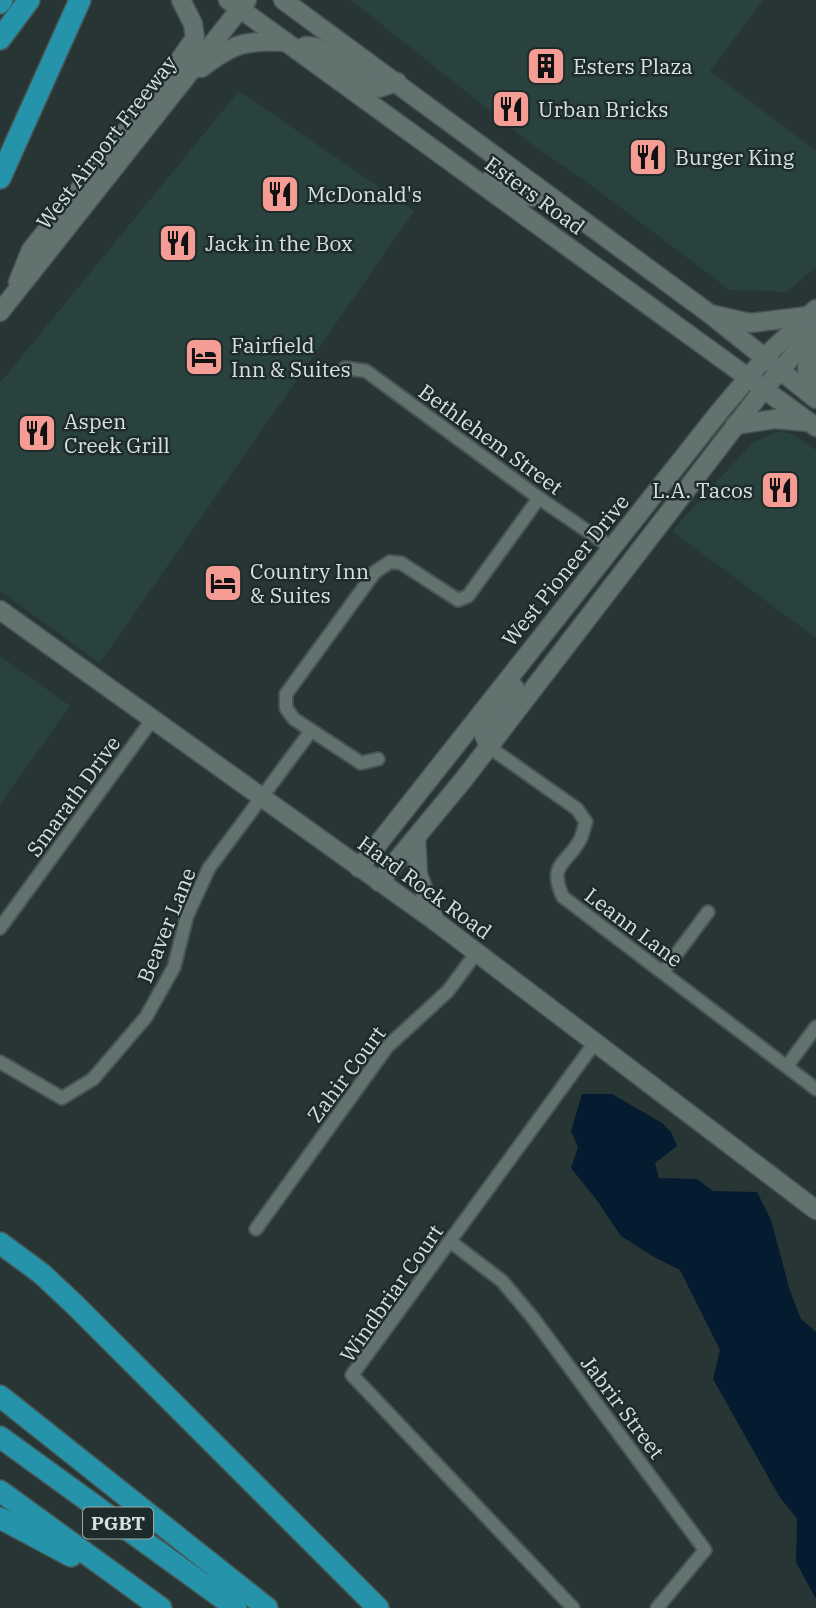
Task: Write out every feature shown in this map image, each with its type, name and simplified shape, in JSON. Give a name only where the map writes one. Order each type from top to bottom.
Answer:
[{"type":"highway","points":[[0,39],[29,0]]},
{"type":"highway","points":[[0,178],[80,0]]},
{"type":"highway","points":[[0,1243],[50,1282],[378,1608]]},
{"type":"highway","points":[[0,1396],[267,1608]]},
{"type":"highway","name":"PGBT","points":[[0,1437],[236,1608]]},
{"type":"highway","name":"PGBT","points":[[0,1491],[161,1608]]},
{"type":"highway","points":[[0,1518],[132,1587]]},
{"type":"main road","points":[[5,305],[31,250],[156,94],[195,38],[193,24],[181,0]]},
{"type":"main road","name":"Esters Road","points":[[284,0],[710,314],[816,398]]},
{"type":"main road","points":[[304,0],[316,24]]},
{"type":"main road","name":"West Airport Freeway","points":[[5,305],[184,81],[238,3]]},
{"type":"main road","name":"Esters Road","points":[[238,3],[291,46],[812,424]]},
{"type":"main road","points":[[184,81],[233,47],[254,40],[316,47],[379,88],[397,82]]},
{"type":"main road","points":[[377,108],[397,82]]},
{"type":"main road","points":[[461,169],[486,177],[522,196],[536,199],[549,196]]},
{"type":"main road","points":[[531,220],[549,196]]},
{"type":"main road","points":[[710,314],[750,323],[813,321],[807,369],[816,398]]},
{"type":"main road","name":"West Pioneer Drive","points":[[379,882],[489,747],[735,425],[755,385],[765,357],[813,321]]},
{"type":"main road","name":"West Pioneer Drive","points":[[359,868],[647,505],[755,385],[780,369],[813,321]]},
{"type":"main road","points":[[735,425],[775,419],[812,424]]},
{"type":"main road","points":[[611,587],[609,580],[642,524],[647,505]]},
{"type":"main road","name":"Hard Rock Road","points":[[0,610],[435,921],[816,1210]]},
{"type":"main road","points":[[489,747],[484,735],[492,719],[539,655],[544,634]]},
{"type":"main road","points":[[416,838],[418,874],[435,921]]},
{"type":"street","name":"Bethlehem Street","points":[[345,368],[366,371],[612,548]]},
{"type":"street","points":[[378,759],[361,763],[311,730],[289,714],[286,694],[375,572],[390,562],[401,563],[458,600],[468,596],[539,498]]},
{"type":"street","name":"Smarath Drive","points":[[0,928],[152,720]]},
{"type":"street","points":[[261,797],[311,730]]},
{"type":"street","name":"Leann Lane","points":[[489,747],[577,809],[586,822],[580,839],[558,868],[556,883],[563,897],[816,1088]]},
{"type":"street","name":"Beaver Lane","points":[[0,1062],[62,1098],[93,1079],[146,1017],[174,967],[187,916],[209,868],[261,797]]},
{"type":"street","points":[[663,972],[708,912]]},
{"type":"street","name":"Zahir Court","points":[[256,1229],[387,1047],[448,992],[477,952]]},
{"type":"street","points":[[787,1066],[816,1027]]},
{"type":"street","name":"Windbriar Court","points":[[573,1608],[352,1375],[596,1041]]},
{"type":"street","name":"Jabrir Street","points":[[450,1242],[502,1281],[533,1318],[705,1550],[657,1608]]},
{"type":"shaded area","points":[[351,0],[763,0],[710,71],[816,151],[816,267],[787,292],[730,290],[533,145]]},
{"type":"shaded area","points":[[239,91],[414,211],[100,663],[0,591],[0,383]]},
{"type":"shaded area","points":[[780,431],[792,434],[816,450],[816,638],[672,531],[753,442]]},
{"type":"shaded area","points":[[0,656],[70,706],[0,804]]},
{"type":"water","points":[[582,1094],[612,1094],[662,1123],[671,1132],[677,1146],[655,1163],[659,1178],[697,1179],[713,1191],[757,1192],[771,1220],[790,1291],[801,1319],[816,1332],[816,1599],[796,1562],[797,1519],[779,1496],[713,1379],[720,1350],[680,1270],[621,1236],[571,1168],[578,1147],[571,1131]]},
{"type":"place","name":"Esters Plaza","points":[[546,66]]},
{"type":"place","name":"Urban Bricks","points":[[511,109]]},
{"type":"place","name":"Burger King","points":[[648,157]]},
{"type":"place","name":"McDonald's","points":[[280,194]]},
{"type":"place","name":"Jack in the Box","points":[[178,243]]},
{"type":"place","name":"Fairfield Inn & Suites","points":[[204,357]]},
{"type":"place","name":"Aspen Creek Grill","points":[[37,433]]},
{"type":"place","name":"L.A. Tacos","points":[[780,490]]},
{"type":"place","name":"Country Inn & Suites","points":[[223,583]]}]
